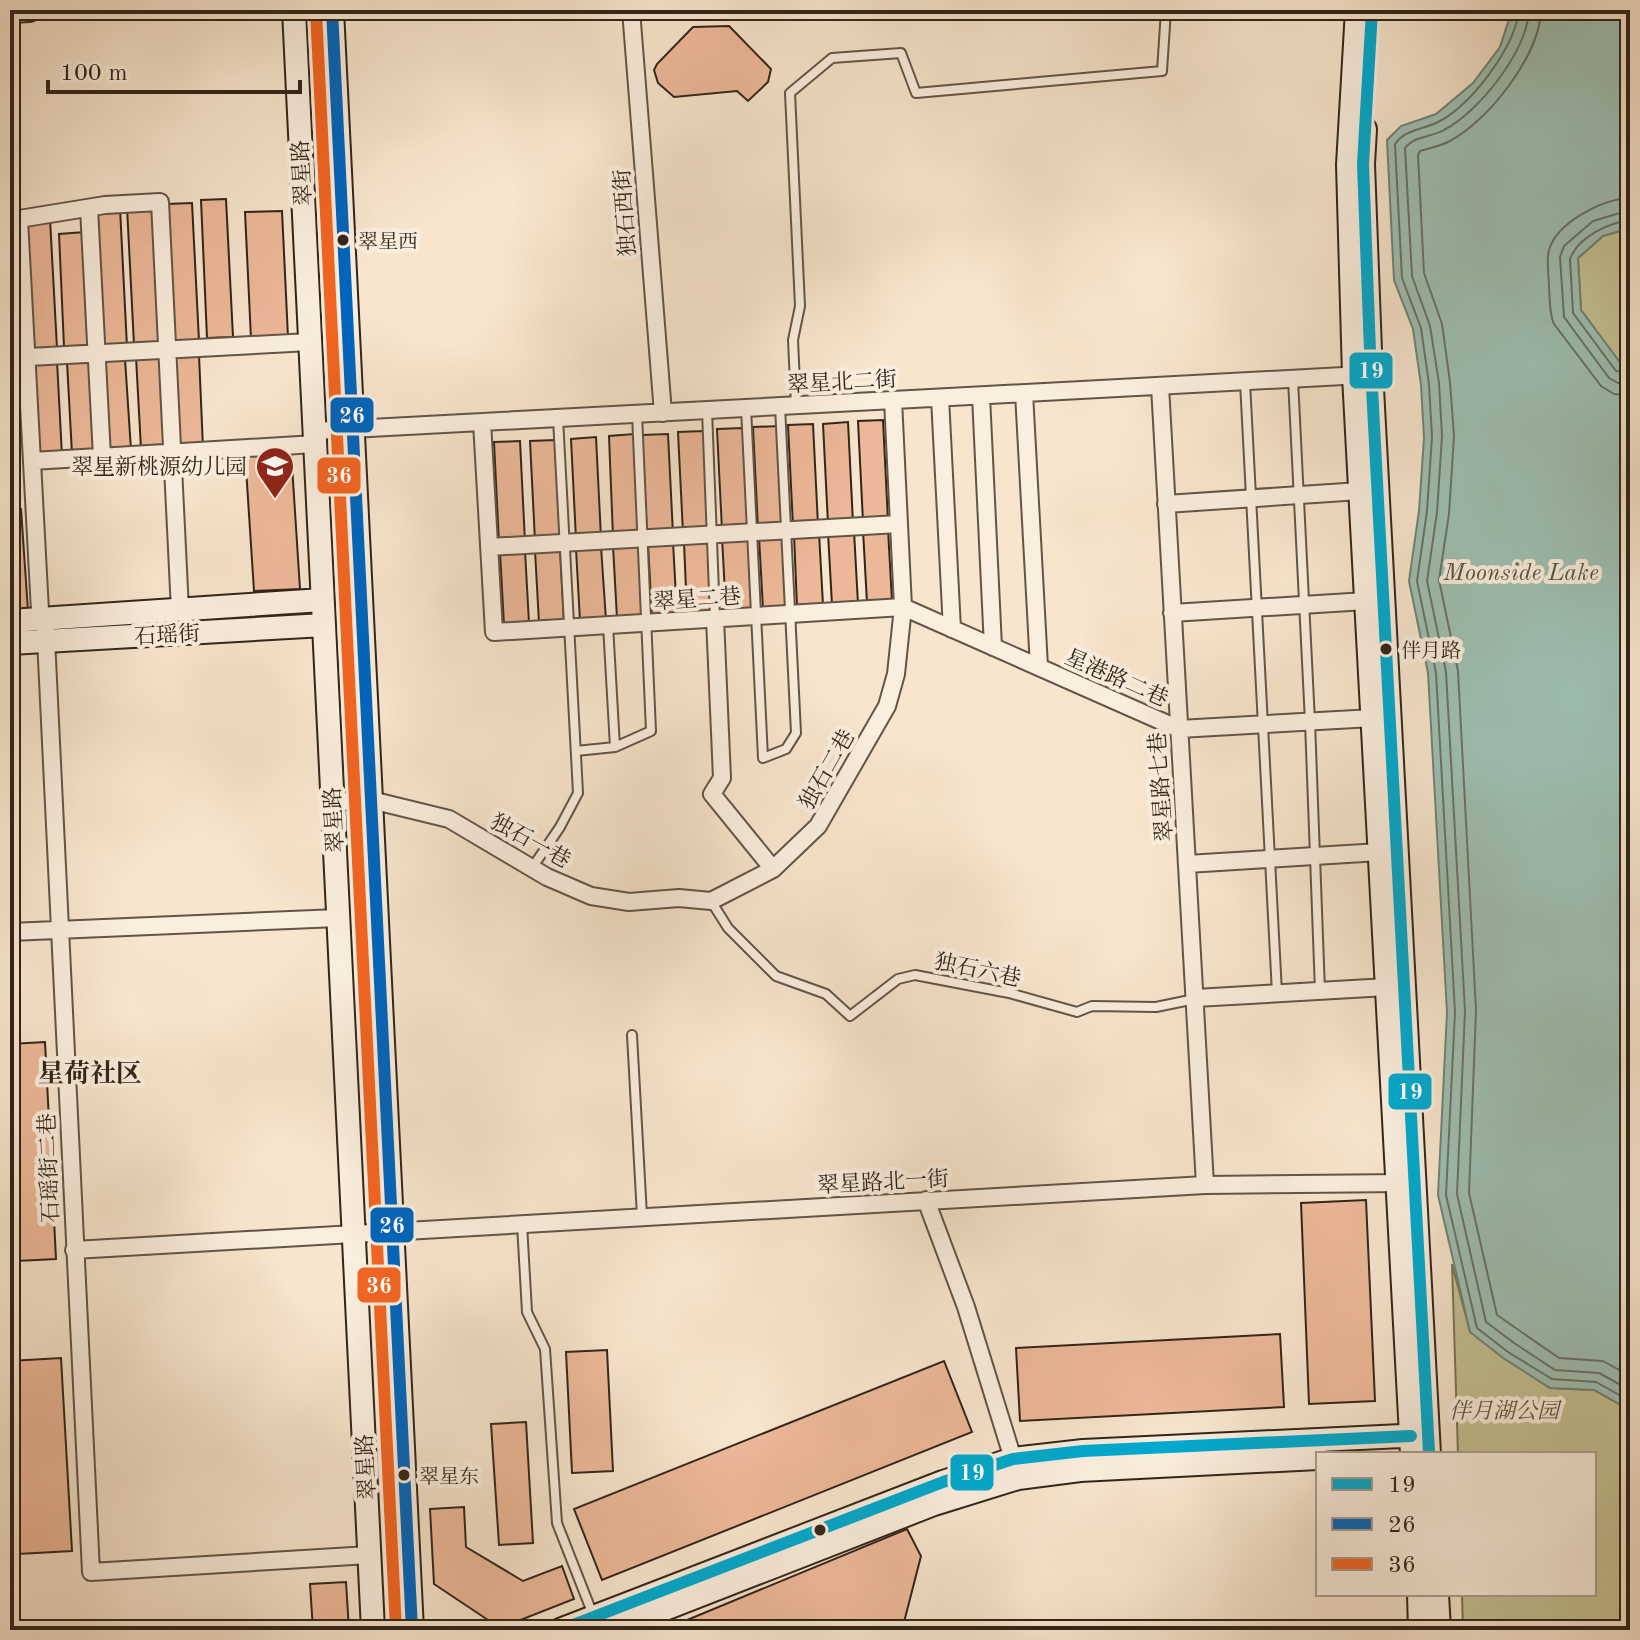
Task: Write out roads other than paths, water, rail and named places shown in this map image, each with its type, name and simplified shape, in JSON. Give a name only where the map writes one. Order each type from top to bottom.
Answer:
[{"type":"street","points":[[10,11],[29,10]]},
{"type":"street","name":"翠星路","points":[[294,10],[373,1630]]},
{"type":"street","name":"翠星路","points":[[332,10],[412,1630]]},
{"type":"street","name":"独石西街","points":[[631,10],[663,413]]},
{"type":"street","points":[[560,1630],[601,1626],[943,1482],[1096,1451],[1418,1448],[1363,375],[1348,165],[1357,10]]},
{"type":"street","points":[[1372,10],[1363,164],[1360,491],[1387,987],[1406,1183]]},
{"type":"street","points":[[102,457],[89,208],[160,202],[180,610]]},
{"type":"street","name":"石瑶街二巷","points":[[89,208],[19,219],[18,357],[32,461],[40,611],[45,618],[91,1572],[369,1555]]},
{"type":"street","points":[[18,357],[310,342]]},
{"type":"street","name":"翠星北二街","points":[[32,461],[172,453],[314,438],[353,429],[1363,375]]},
{"type":"street","name":"翠星路七巷","points":[[1160,386],[1205,1185]]},
{"type":"street","points":[[1024,393],[1039,667]]},
{"type":"street","points":[[981,396],[993,647]]},
{"type":"street","points":[[940,398],[952,629]]},
{"type":"street","name":"独石二巷","points":[[711,901],[773,869],[818,826],[887,706],[896,674],[903,607],[893,400]]},
{"type":"street","points":[[482,422],[489,547],[899,524]]},
{"type":"street","points":[[1166,504],[1360,491]]},
{"type":"street","name":"翠星二巷","points":[[489,547],[494,632],[903,607]]},
{"type":"street","name":"石瑶街","points":[[10,621],[322,600]]},
{"type":"street","points":[[1172,613],[1366,601]]},
{"type":"street","name":"星港路二巷","points":[[903,607],[1179,729],[1373,718]]},
{"type":"street","points":[[715,618],[722,778],[712,794],[773,869]]},
{"type":"street","name":"石瑶街","points":[[10,643],[324,625]]},
{"type":"street","name":"独石一巷","points":[[332,802],[371,800],[449,819],[532,868],[591,896],[629,902],[679,898],[711,901]]},
{"type":"street","points":[[1187,864],[1380,852]]},
{"type":"street","points":[[10,932],[338,918]]},
{"type":"street","points":[[1196,998],[1387,987]]},
{"type":"street","name":"翠星路北一街","points":[[74,1250],[1205,1185],[1406,1183]]},
{"type":"street","points":[[926,1200],[966,1307],[1015,1469]]},
{"type":"street","points":[[1015,1469],[1080,1470],[1316,1458]]},
{"type":"street","points":[[1419,1596],[1420,1630]]},
{"type":"street","points":[[1437,1596],[1439,1630]]},
{"type":"lane","points":[[746,408],[763,758],[786,749],[796,733],[786,530],[788,406],[793,340],[800,306],[790,93],[832,58],[901,53],[916,93],[1162,71],[1166,10]]},
{"type":"lane","points":[[1293,379],[1320,991]]},
{"type":"lane","points":[[1245,382],[1277,993]]},
{"type":"lane","points":[[707,410],[715,618]]},
{"type":"lane","points":[[576,751],[615,747],[651,731],[637,414]]},
{"type":"lane","points":[[532,868],[560,827],[578,793],[558,418]]},
{"type":"lane","points":[[608,625],[615,747]]},
{"type":"lane","name":"独石六巷","points":[[711,901],[728,928],[776,976],[826,994],[850,1016],[898,979],[915,975],[1009,993],[1077,1012],[1092,1006],[1156,1007],[1196,998]]},
{"type":"lane","points":[[632,1035],[642,1216]]},
{"type":"lane","points":[[522,1223],[527,1312],[545,1349],[557,1523],[601,1626]]},
{"type":"water","name":"Moonside Lake","points":[[1512,10],[1630,10],[1630,228],[1603,236],[1578,258],[1581,310],[1622,365],[1630,365],[1630,1410],[1594,1390],[1550,1388],[1470,1332],[1438,1195],[1447,1012],[1428,673],[1409,581],[1419,511],[1424,438],[1413,329],[1394,280],[1387,140],[1401,126],[1436,114],[1473,83],[1500,47]]},
{"type":"place","name":"翠星西","points":[[343,240]]},
{"type":"place","name":"翠星新桃源幼儿园","points":[[275,500]]},
{"type":"place","name":"伴月路","points":[[1386,649]]},
{"type":"place","name":"翠星东","points":[[404,1475]]},
{"type":"district","name":"星荷社区","points":[[90,1073]]},
{"type":"park label","name":"伴月湖公园","points":[[1504,1410]]}]
